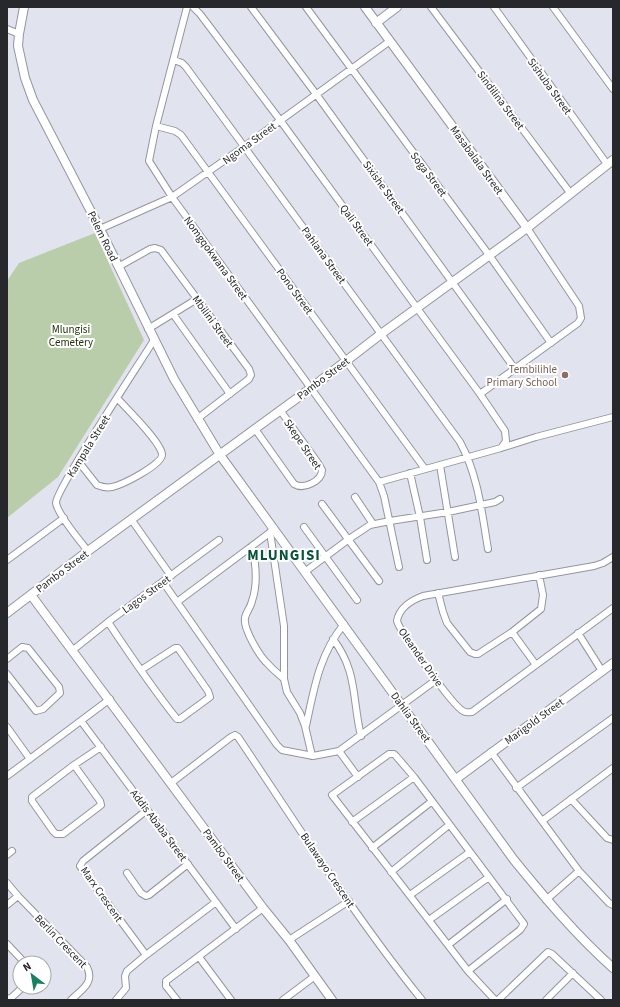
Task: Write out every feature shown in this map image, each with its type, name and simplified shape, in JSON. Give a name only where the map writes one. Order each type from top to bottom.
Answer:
[{"type":"street","name":"Pelem Road","points":[[24,7],[18,34],[20,56],[28,88],[174,379],[220,455]]},
{"type":"street","name":"Nomgqokwana Street","points":[[187,7],[156,126],[149,161],[172,197],[379,482],[390,521],[399,567]]},
{"type":"street","name":"Qali Street","points":[[194,7],[280,120],[480,394],[505,432],[506,442],[501,448]]},
{"type":"street","name":"Sixishe Street","points":[[251,7],[453,281],[515,369]]},
{"type":"street","name":"Soga Street","points":[[306,7],[489,255],[551,343]]},
{"type":"street","name":"Masabalala Street","points":[[365,7],[527,228],[579,306],[582,318],[578,323],[551,343]]},
{"type":"street","points":[[376,23],[397,7]]},
{"type":"street","name":"Sindilina Street","points":[[431,7],[571,194]]},
{"type":"street","name":"Sishuba Street","points":[[494,7],[610,162]]},
{"type":"street","points":[[553,7],[613,88]]},
{"type":"street","points":[[7,29],[18,34]]},
{"type":"street","name":"Ngoma Street","points":[[100,229],[172,197],[209,172],[390,41]]},
{"type":"street","name":"Pahlana Street","points":[[174,60],[182,63],[186,67],[460,442],[468,457],[480,505],[488,549]]},
{"type":"street","name":"Pono Street","points":[[156,126],[179,133],[425,469]]},
{"type":"street","name":"Pambo Street","points":[[7,613],[131,519],[527,228],[610,162]]},
{"type":"street","name":"Mbilini Street","points":[[118,267],[150,249],[158,249],[162,251],[250,372],[251,377],[249,379],[197,419]]},
{"type":"street","points":[[148,329],[197,299]]},
{"type":"street","points":[[173,314],[230,394]]},
{"type":"street","name":"Kampala Street","points":[[88,551],[64,518],[57,506],[57,498],[78,461],[154,340]]},
{"type":"street","points":[[480,394],[551,343]]},
{"type":"street","points":[[78,461],[96,484],[102,487],[110,487],[120,484],[149,469],[162,458],[160,449],[147,431],[117,398]]},
{"type":"street","name":"Skepe Street","points":[[255,429],[294,484],[298,486],[306,486],[320,477],[322,475],[322,470],[318,463],[280,410]]},
{"type":"street","points":[[379,482],[543,435],[613,417]]},
{"type":"street","name":"Dahlia Street","points":[[220,455],[272,531],[306,571],[514,860],[546,900],[613,968]]},
{"type":"street","points":[[440,465],[455,557]]},
{"type":"street","points":[[410,473],[420,517],[427,560]]},
{"type":"street","points":[[355,497],[374,524]]},
{"type":"street","points":[[306,571],[366,527],[374,524],[448,512],[495,502],[500,499]]},
{"type":"street","points":[[322,504],[379,581]]},
{"type":"street","points":[[7,560],[64,518]]},
{"type":"street","points":[[131,519],[171,576]]},
{"type":"street","points":[[304,527],[357,600]]},
{"type":"street","points":[[177,602],[272,531],[284,626],[284,679],[287,692],[306,726],[312,756]]},
{"type":"street","name":"Lagos Street","points":[[73,650],[108,622],[219,540]]},
{"type":"street","points":[[252,546],[254,557],[255,589],[253,600],[245,617],[246,624],[265,661],[284,679]]},
{"type":"street","name":"Oleander Drive","points":[[613,557],[599,565],[423,596],[409,603],[401,611],[397,620],[436,680],[459,708],[467,712],[472,712],[613,608]]},
{"type":"street","points":[[438,593],[442,612],[447,624],[470,652],[478,654],[512,632],[541,609],[543,595],[539,575]]},
{"type":"street","points":[[163,582],[280,748],[312,756],[319,756],[339,751],[436,680]]},
{"type":"street","name":"Pambo Street","points":[[31,595],[110,699],[332,1000]]},
{"type":"street","points":[[108,622],[141,670],[177,719],[180,719],[210,697],[208,691],[178,648],[175,648],[141,670]]},
{"type":"street","points":[[306,726],[322,661],[333,640],[344,624]]},
{"type":"street","points":[[512,632],[536,664]]},
{"type":"street","points":[[578,634],[602,671]]},
{"type":"street","points":[[333,640],[342,652],[352,675],[361,736]]},
{"type":"street","points":[[7,659],[22,647],[28,648],[59,687],[60,693],[43,709],[36,711],[7,674]]},
{"type":"street","name":"Marigold Street","points":[[456,779],[613,663]]},
{"type":"street","points":[[7,776],[110,699]]},
{"type":"street","points":[[516,788],[613,718]]},
{"type":"street","name":"Addis Ababa Street","points":[[82,720],[100,747],[236,929]]},
{"type":"street","points":[[7,727],[30,759]]},
{"type":"street","name":"Bulawayo Crescent","points":[[171,783],[231,737],[238,737],[349,901],[422,1000]]},
{"type":"street","points":[[74,765],[100,801],[101,805],[63,834],[59,835],[54,831],[32,801],[32,797],[74,765],[100,747]]},
{"type":"street","points":[[339,751],[358,777]]},
{"type":"street","points":[[491,752],[578,871],[609,903],[613,905]]},
{"type":"street","points":[[468,971],[520,930],[524,926],[523,922],[507,899],[431,802],[414,777],[396,756],[389,754],[332,795],[468,971],[497,1000],[548,952],[552,954],[601,1000]]},
{"type":"street","points":[[542,821],[613,768]]},
{"type":"street","points":[[352,822],[414,777]]},
{"type":"street","points":[[571,799],[607,838],[613,840]]},
{"type":"street","points":[[372,848],[431,802]]},
{"type":"street","name":"Marx Crescent","points":[[146,955],[80,866],[83,861],[147,810]]},
{"type":"street","points":[[391,872],[449,825]]},
{"type":"street","points":[[410,895],[470,852]]},
{"type":"street","points":[[127,873],[141,893],[146,896],[188,864]]},
{"type":"street","points":[[546,900],[578,871]]},
{"type":"street","points":[[429,920],[489,877]]},
{"type":"street","name":"Berlin Crescent","points":[[7,883],[87,967],[91,976],[89,982],[71,1000]]},
{"type":"street","points":[[7,905],[18,896]]},
{"type":"street","points":[[448,945],[507,899]]},
{"type":"street","points":[[289,940],[349,901]]},
{"type":"street","points":[[116,1000],[126,988],[126,972],[216,902]]},
{"type":"street","points":[[177,1000],[165,984],[166,981],[263,908]]},
{"type":"street","points":[[7,944],[17,955]]},
{"type":"street","points":[[199,956],[231,1000]]},
{"type":"street","points":[[546,1000],[572,973]]},
{"type":"street","points":[[283,1000],[315,976]]},
{"type":"street","points":[[590,1000],[595,995]]},
{"type":"green space","name":"Mlungisi Cemetery","points":[[95,233],[144,340],[58,477],[7,518],[7,281],[19,263]]},
{"type":"place","name":"Tembilihle Primary School","points":[[565,375]]},
{"type":"district","name":"MLUNGISI","points":[[284,555]]}]
